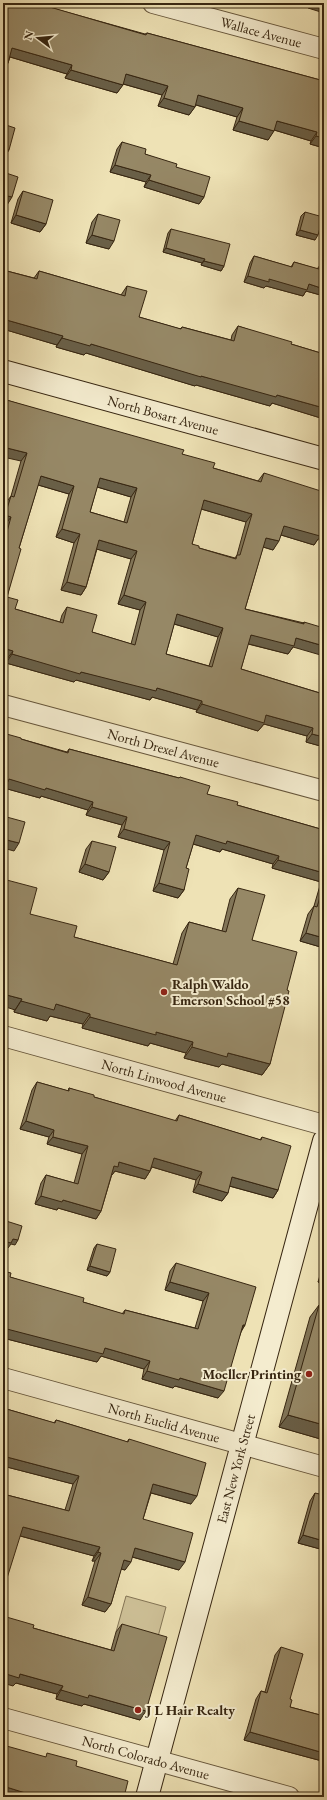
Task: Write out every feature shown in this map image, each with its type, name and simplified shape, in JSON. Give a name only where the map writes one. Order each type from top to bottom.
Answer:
[{"type":"main road","name":"North Bosart Avenue","points":[[3,371],[324,459]]},
{"type":"main road","name":"East New York Street","points":[[147,1797],[324,1142]]},
{"type":"street","name":"Wallace Avenue","points":[[153,3],[324,49]]},
{"type":"street","name":"North Drexel Avenue","points":[[3,705],[324,791]]},
{"type":"street","name":"North Linwood Avenue","points":[[3,1036],[324,1125]]},
{"type":"street","name":"North Euclid Avenue","points":[[3,1378],[324,1467]]},
{"type":"street","name":"North Colorado Avenue","points":[[3,1718],[289,1797]]},
{"type":"shaded area","points":[[126,1596],[166,1607],[156,1644],[116,1632]]},
{"type":"building","points":[[3,3],[24,3],[34,6],[36,3],[146,35],[147,33],[324,81],[324,138],[316,136],[317,132],[277,121],[274,131],[239,121],[243,108],[198,95],[195,107],[164,98],[168,86],[126,74],[123,85],[71,70],[72,65],[12,48],[8,63],[3,61]]},
{"type":"building","points":[[3,124],[15,128],[9,150],[3,149]]},
{"type":"building","points":[[122,142],[146,149],[145,154],[177,164],[176,167],[210,177],[204,197],[149,180],[151,175],[115,165]]},
{"type":"building","points":[[3,172],[18,177],[12,197],[3,195]]},
{"type":"building","points":[[23,191],[53,200],[46,224],[16,215]]},
{"type":"building","points":[[305,212],[323,217],[318,235],[300,230]]},
{"type":"building","points":[[98,214],[120,220],[114,241],[92,235]]},
{"type":"building","points":[[171,229],[230,244],[224,266],[166,248]]},
{"type":"building","points":[[254,256],[292,267],[294,262],[319,269],[321,264],[324,265],[324,289],[309,284],[307,290],[269,279],[269,282],[248,276]]},
{"type":"building","points":[[3,270],[37,279],[39,271],[125,296],[127,286],[147,291],[139,317],[181,329],[182,327],[234,341],[238,326],[292,342],[291,344],[324,354],[324,408],[201,377],[91,344],[90,346],[62,338],[63,336],[3,319]]},
{"type":"building","points":[[3,399],[184,450],[182,454],[215,463],[213,468],[261,482],[264,473],[324,492],[324,531],[322,530],[320,536],[284,526],[279,541],[266,538],[245,609],[324,628],[324,646],[296,638],[294,646],[251,635],[241,669],[323,694],[324,690],[324,737],[312,734],[313,728],[266,715],[264,723],[202,704],[202,701],[157,688],[156,691],[81,672],[80,674],[12,654],[13,651],[3,648],[3,546],[11,517],[5,515],[11,496],[14,497],[27,453],[3,447]],"holes":[[[41,476],[74,486],[62,529],[80,534],[67,582],[86,587],[99,540],[137,551],[124,595],[146,602],[135,645],[92,632],[97,615],[67,607],[63,623],[15,609],[18,600],[7,597],[21,549],[19,548]],[[100,478],[137,488],[127,523],[90,512]],[[204,500],[252,514],[240,555],[237,555],[236,559],[199,548],[199,546],[192,544]],[[177,614],[223,628],[212,667],[166,654]]]},
{"type":"building","points":[[3,733],[68,753],[69,749],[210,786],[207,794],[238,802],[237,805],[324,830],[324,873],[278,860],[279,856],[227,841],[226,844],[196,835],[186,868],[189,869],[184,890],[159,883],[170,842],[124,829],[127,817],[92,807],[93,802],[46,788],[45,790],[9,779],[8,782],[3,780]]},
{"type":"building","points":[[3,816],[25,822],[19,843],[3,839]]},
{"type":"building","points":[[92,841],[116,847],[109,872],[85,864]]},
{"type":"building","points":[[3,879],[37,888],[30,914],[77,926],[74,937],[177,965],[189,922],[226,932],[238,888],[265,895],[252,940],[297,952],[287,990],[289,991],[270,1064],[228,1053],[227,1057],[192,1047],[193,1042],[156,1032],[156,1035],[90,1017],[90,1014],[56,1004],[54,1010],[21,1001],[22,999],[3,994]]},
{"type":"building","points":[[324,884],[324,938],[306,933],[314,906],[317,907]]},
{"type":"building","points":[[37,1082],[69,1091],[69,1088],[94,1095],[94,1097],[177,1121],[179,1115],[261,1140],[262,1137],[291,1146],[278,1190],[232,1177],[228,1193],[198,1184],[202,1172],[154,1158],[150,1171],[119,1162],[118,1167],[114,1166],[101,1211],[63,1200],[62,1202],[41,1196],[46,1175],[78,1184],[88,1146],[53,1137],[54,1130],[26,1121]]},
{"type":"building","points":[[3,1220],[22,1226],[18,1240],[13,1239],[11,1243],[3,1241]]},
{"type":"building","points":[[97,1244],[116,1249],[110,1272],[90,1266]]},
{"type":"building","points":[[176,1263],[256,1287],[245,1325],[243,1325],[224,1391],[180,1378],[179,1380],[147,1371],[150,1361],[105,1348],[103,1354],[3,1328],[3,1271],[11,1273],[10,1277],[84,1298],[83,1302],[124,1314],[125,1310],[198,1329],[209,1293],[170,1282]]},
{"type":"building","name":"Moeller Printing","points":[[319,1305],[324,1306],[324,1425],[288,1415]]},
{"type":"building","points":[[3,1408],[55,1423],[56,1420],[128,1442],[129,1439],[206,1463],[197,1496],[153,1484],[143,1519],[193,1533],[185,1562],[135,1548],[131,1562],[124,1560],[111,1604],[88,1597],[101,1553],[98,1552],[100,1547],[23,1527],[3,1591],[3,1494],[69,1511],[79,1476],[3,1456]]},
{"type":"building","points":[[315,1493],[324,1495],[324,1541],[303,1535]]},
{"type":"building","points":[[3,1616],[34,1625],[33,1628],[114,1651],[122,1624],[167,1637],[146,1711],[89,1695],[88,1698],[61,1690],[63,1686],[20,1674],[19,1678],[3,1673]]},
{"type":"building","points":[[281,1647],[303,1654],[290,1699],[292,1700],[290,1707],[324,1716],[324,1753],[250,1732],[261,1691],[267,1693]]},
{"type":"building","points":[[3,1745],[46,1757],[47,1753],[77,1761],[76,1766],[128,1781],[124,1797],[35,1797],[3,1786]]},
{"type":"place","name":"Ralph Waldo Emerson School #58","points":[[164,992]]},
{"type":"place","name":"Moeller Printing","points":[[309,1374]]},
{"type":"place","name":"J L Hair Realty","points":[[138,1710]]}]
